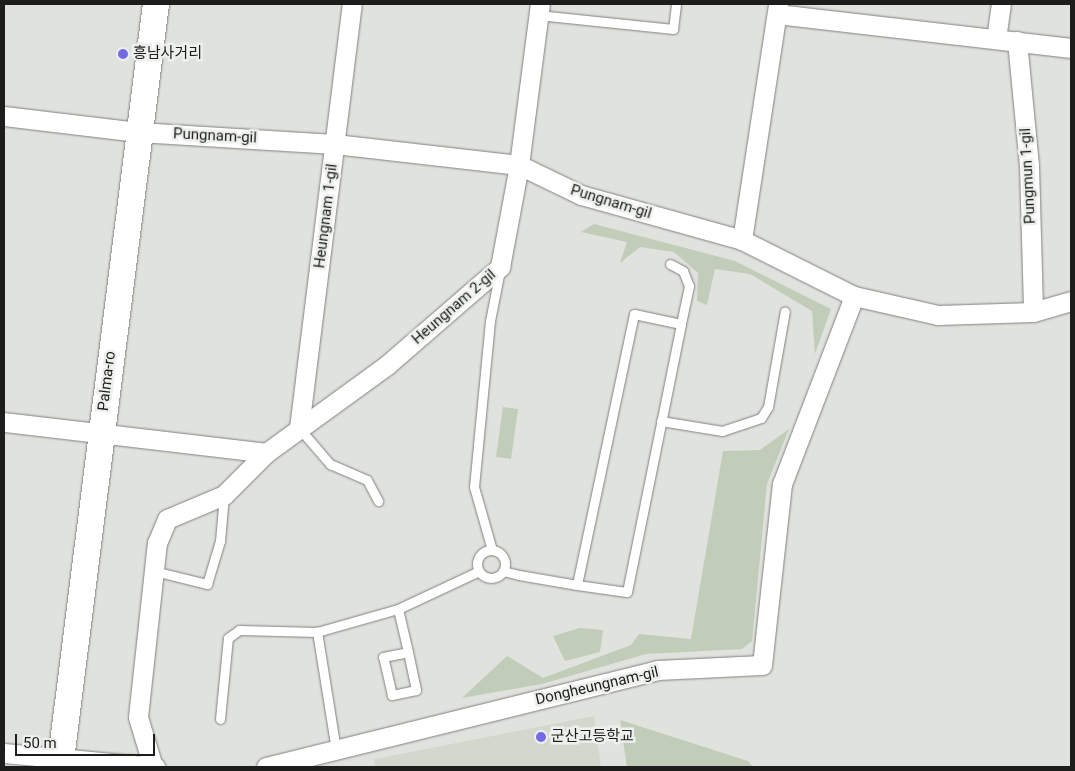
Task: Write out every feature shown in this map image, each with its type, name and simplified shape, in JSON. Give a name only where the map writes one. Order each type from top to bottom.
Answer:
[{"type":"street","name":"Palma-ro","points":[[60,763],[138,132],[156,4]]},
{"type":"street","name":"Heungnam 1-gil","points":[[299,428],[352,4]]},
{"type":"street","points":[[996,38],[1001,4]]},
{"type":"street","name":"Heungnam 2-gil","points":[[154,767],[138,718],[157,543],[167,519],[224,495],[266,453],[388,365],[500,267],[519,165],[539,9]]},
{"type":"street","points":[[742,240],[778,9],[1071,48]]},
{"type":"street","name":"Pungmun 1-gil","points":[[1017,41],[1030,165],[1033,312]]},
{"type":"street","name":"Pungnam-gil","points":[[4,116],[138,132],[335,144],[519,165],[581,195],[742,240],[854,296],[938,315],[1033,312],[1071,301]]},
{"type":"street","name":"Dongheungnam-gil","points":[[266,767],[657,670],[762,664],[782,484],[854,296]]},
{"type":"street","points":[[4,422],[266,453]]},
{"type":"street","points":[[4,753],[60,763],[154,767]]},
{"type":"lane","name":"Heungnam 2-gil","points":[[539,9],[673,29],[676,4]]},
{"type":"lane","points":[[492,550],[480,556],[477,564],[479,571],[492,578],[503,570],[577,585],[626,592],[689,286],[683,271],[670,264]]},
{"type":"lane","points":[[500,267],[490,320],[474,487],[492,550],[503,557],[503,570]]},
{"type":"lane","points":[[661,421],[722,432],[761,418],[768,407],[785,311]]},
{"type":"lane","points":[[577,585],[634,314],[681,324]]},
{"type":"lane","points":[[299,428],[330,464],[367,480],[378,501]]},
{"type":"lane","points":[[154,571],[207,584],[220,541],[224,495]]},
{"type":"lane","points":[[220,719],[228,638],[239,630],[317,632],[398,609],[479,571]]},
{"type":"lane","points":[[398,609],[408,652],[416,690],[392,695],[383,657],[408,652]]},
{"type":"lane","points":[[317,632],[336,750]]},
{"type":"shaded area","name":"군산고등학교","points":[[594,716],[601,767],[374,767],[375,759]]},
{"type":"green space","points":[[594,224],[735,261],[831,309],[815,354],[812,311],[750,274],[715,269],[707,305],[697,301],[698,273],[674,252],[640,247],[620,263],[627,242],[581,232]]},
{"type":"green space","points":[[503,407],[518,409],[511,459],[496,457]]},
{"type":"green space","points":[[789,429],[767,484],[752,641],[742,649],[646,654],[542,684],[462,698],[507,656],[543,678],[631,645],[639,634],[691,639],[723,451],[760,450]]},
{"type":"green space","points":[[580,628],[603,630],[600,652],[565,661],[553,636]]},
{"type":"green space","points":[[620,720],[748,761],[753,767],[627,767]]},
{"type":"place","name":"흥남사거리","points":[[123,54]]},
{"type":"place","name":"군산고등학교","points":[[541,737]]}]
